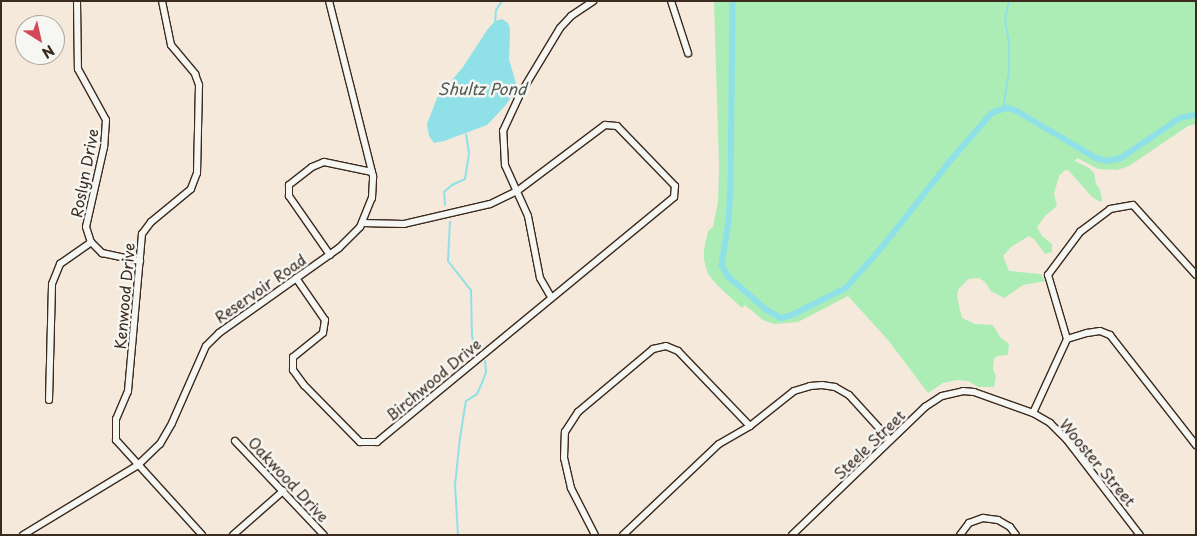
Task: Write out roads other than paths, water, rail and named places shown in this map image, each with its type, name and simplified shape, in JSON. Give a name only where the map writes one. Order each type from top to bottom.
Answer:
[{"type":"street","name":"Roslyn Drive","points":[[77,1],[78,69],[106,120],[104,147],[86,227],[90,242]]},
{"type":"street","name":"Kenwood Drive","points":[[162,1],[171,45],[195,74],[199,85],[197,173],[191,189],[151,222],[142,234],[128,391],[116,419],[116,440],[202,535]]},
{"type":"street","name":"Reservoir Road","points":[[23,535],[138,465],[160,444],[172,423],[206,346],[219,333],[330,255],[348,240],[362,223],[372,198],[372,172],[329,1]]},
{"type":"street","points":[[551,297],[540,278],[528,216],[506,165],[502,142],[506,123],[560,28],[571,16],[593,1]]},
{"type":"street","points":[[671,1],[688,53]]},
{"type":"street","name":"Birchwood Drive","points":[[296,278],[325,320],[323,333],[293,357],[293,370],[304,385],[360,442],[377,442],[674,197],[675,186],[617,126],[605,125],[517,191]]},
{"type":"street","points":[[330,255],[289,196],[289,184],[312,167],[324,162],[372,172]]},
{"type":"street","points":[[362,223],[397,224],[413,222],[482,207],[517,191]]},
{"type":"street","points":[[1033,413],[1067,339],[1048,274],[1080,232],[1110,209],[1133,205],[1196,275]]},
{"type":"street","points":[[49,400],[52,284],[60,264],[90,242],[102,252],[140,261]]},
{"type":"street","points":[[1067,339],[1087,332],[1110,334],[1196,445]]},
{"type":"street","points":[[595,535],[572,488],[564,458],[565,432],[578,412],[653,349],[666,346],[678,351],[750,426]]},
{"type":"street","points":[[623,535],[720,444],[750,426],[794,391],[810,386],[834,387],[849,395],[890,440]]},
{"type":"street","name":"Wooster Street","points":[[974,392],[1033,413],[1050,423],[1067,440],[1140,535]]},
{"type":"street","name":"Steele Street","points":[[792,535],[890,440],[937,398],[950,393],[974,392]]},
{"type":"street","name":"Oakwood Drive","points":[[235,441],[324,535]]},
{"type":"street","points":[[233,535],[283,491]]},
{"type":"street","points":[[960,535],[969,523],[983,518],[998,520],[1010,527],[1016,535]]},
{"type":"water","name":"Shultz Pond","points":[[502,19],[508,23],[510,29],[509,59],[517,87],[506,105],[487,125],[434,143],[429,136],[427,124],[437,98],[463,67],[487,30],[495,21]]},
{"type":"waterway","points":[[495,22],[496,10],[502,1]]},
{"type":"waterway","points":[[733,1],[731,185],[729,221],[722,265],[729,277],[767,310],[781,318],[792,315],[846,288],[883,246],[951,160],[990,115],[996,111],[1008,108],[1017,111],[1096,158],[1107,161],[1121,158],[1180,118],[1196,115]]},
{"type":"waterway","points":[[1003,109],[1009,71],[1009,44],[1005,20],[1009,1]]},
{"type":"waterway","points":[[1190,115],[1196,112]]},
{"type":"waterway","points":[[445,205],[444,192],[452,185],[465,179],[469,153],[466,134]]},
{"type":"waterway","points":[[450,222],[448,261],[471,290],[472,336],[474,344]]},
{"type":"waterway","points":[[458,535],[455,485],[460,438],[466,401],[477,394],[486,372],[485,361]]}]
